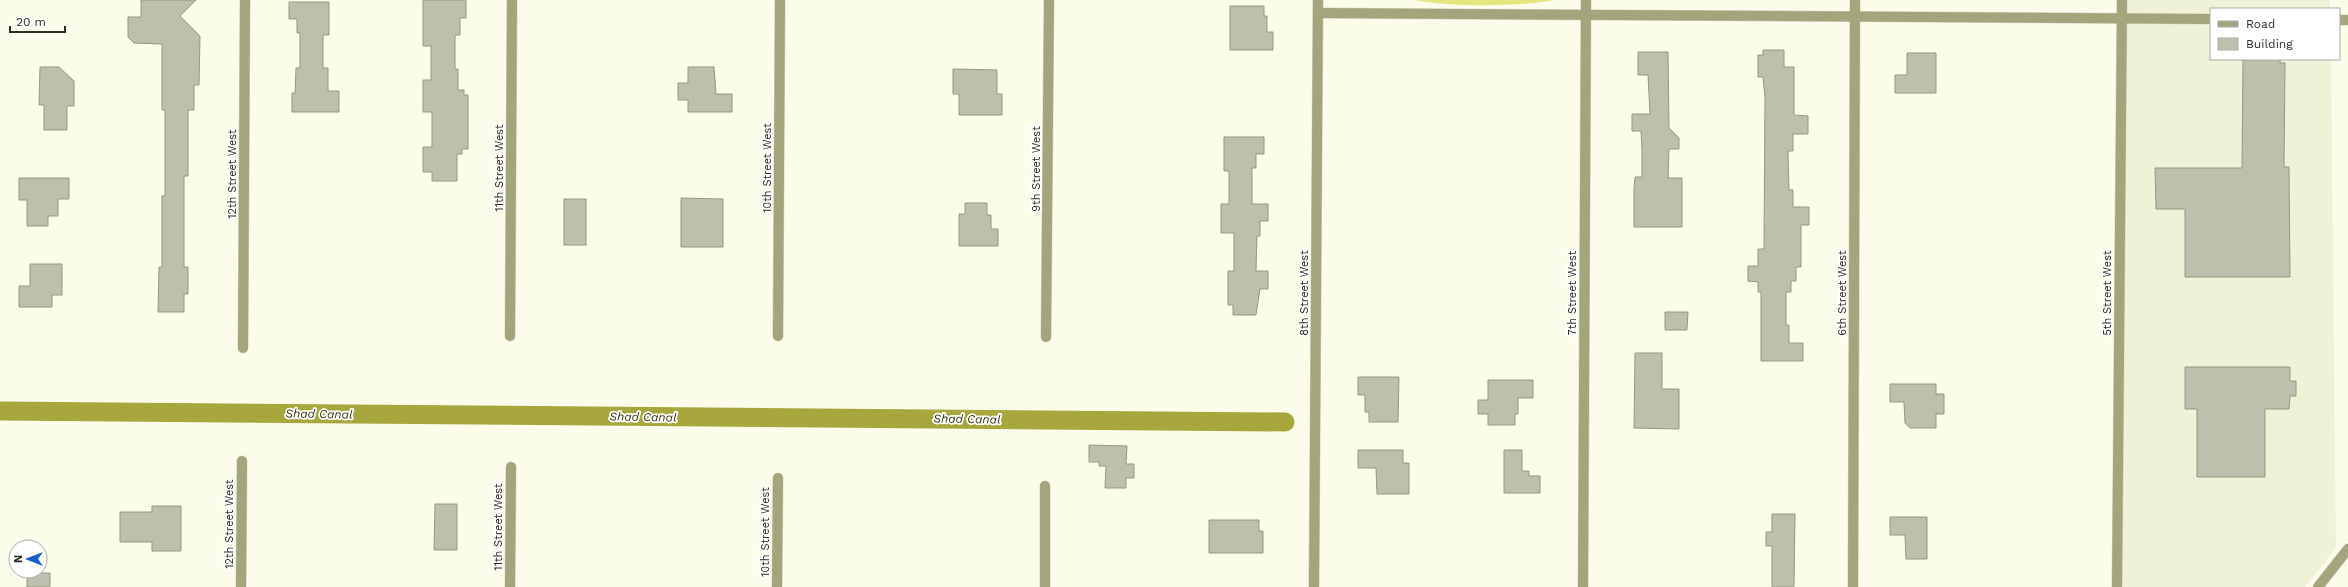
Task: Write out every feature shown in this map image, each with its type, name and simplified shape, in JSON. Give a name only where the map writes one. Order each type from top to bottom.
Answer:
[{"type":"street","name":"12th Street West","points":[[243,348],[245,0]]},
{"type":"street","name":"11th Street West","points":[[510,336],[512,0]]},
{"type":"street","name":"10th Street West","points":[[778,336],[780,0]]},
{"type":"street","name":"9th Street West","points":[[1046,337],[1049,0]]},
{"type":"street","name":"8th Street West","points":[[1314,587],[1318,0]]},
{"type":"street","name":"7th Street West","points":[[1583,587],[1586,0]]},
{"type":"street","name":"6th Street West","points":[[1853,587],[1855,0]]},
{"type":"street","name":"5th Street West","points":[[2117,587],[2122,0]]},
{"type":"street","points":[[1318,13],[2210,19]]},
{"type":"street","name":"12th Street West","points":[[241,587],[242,461]]},
{"type":"street","name":"11th Street West","points":[[510,467],[510,587]]},
{"type":"street","name":"10th Street West","points":[[777,587],[778,478]]},
{"type":"street","points":[[1045,486],[1045,587]]},
{"type":"street","points":[[2318,587],[2348,550]]},
{"type":"shaded area","points":[[1415,0],[1554,0],[1522,4],[1465,5]]},
{"type":"shaded area","points":[[2117,0],[2330,0],[2330,8],[2210,8],[2210,60],[2331,60],[2336,548],[2305,587],[2117,587]]},
{"type":"building","points":[[141,0],[196,0],[180,16],[200,36],[199,85],[194,85],[194,110],[188,110],[188,176],[184,176],[184,267],[188,267],[188,294],[184,294],[184,312],[158,312],[159,267],[162,267],[162,196],[165,196],[165,110],[162,110],[162,44],[134,43],[128,37],[128,17],[141,17]]},
{"type":"building","points":[[423,0],[466,0],[466,18],[460,18],[460,35],[455,35],[455,69],[458,69],[458,90],[464,90],[464,95],[468,95],[468,149],[462,149],[462,154],[457,154],[457,181],[432,181],[432,172],[423,172],[423,147],[432,147],[432,112],[423,112],[423,80],[431,80],[431,46],[423,46]]},
{"type":"building","points":[[289,2],[329,2],[329,35],[323,35],[323,68],[328,68],[328,91],[339,91],[339,112],[292,112],[292,93],[295,93],[296,68],[300,68],[300,33],[297,33],[297,19],[289,19]]},
{"type":"building","points":[[1230,6],[1264,6],[1264,16],[1267,16],[1267,32],[1273,32],[1273,50],[1230,50]]},
{"type":"building","points":[[1763,50],[1784,50],[1784,67],[1794,67],[1794,115],[1808,116],[1808,134],[1793,134],[1793,151],[1788,151],[1789,190],[1793,190],[1793,207],[1809,207],[1809,225],[1801,225],[1801,267],[1796,267],[1796,281],[1791,281],[1791,292],[1786,292],[1786,325],[1789,325],[1789,343],[1803,343],[1803,361],[1761,361],[1761,292],[1758,292],[1758,282],[1748,281],[1748,266],[1758,266],[1758,249],[1764,249],[1765,97],[1763,77],[1758,77],[1758,55],[1763,55]]},
{"type":"building","points":[[1638,52],[1668,52],[1669,128],[1679,138],[1679,149],[1669,149],[1668,178],[1682,178],[1682,227],[1634,227],[1635,177],[1642,177],[1642,149],[1641,131],[1632,131],[1632,114],[1650,114],[1648,75],[1638,75]]},
{"type":"building","points":[[1907,53],[1936,53],[1936,93],[1895,93],[1895,75],[1907,75]]},
{"type":"building","points":[[2243,60],[2280,60],[2280,63],[2285,63],[2284,167],[2289,167],[2290,277],[2185,277],[2185,209],[2156,209],[2155,168],[2242,168]]},
{"type":"building","points":[[40,67],[59,67],[74,81],[74,106],[67,106],[67,130],[44,130],[44,105],[39,105]]},
{"type":"building","points":[[688,67],[714,67],[716,94],[732,94],[732,112],[688,112],[688,100],[678,100],[678,83],[688,83]]},
{"type":"building","points":[[953,69],[997,70],[997,94],[1002,94],[1002,115],[959,115],[959,94],[953,94]]},
{"type":"building","points":[[1224,137],[1264,137],[1264,154],[1256,154],[1256,168],[1252,168],[1252,204],[1268,204],[1268,221],[1260,221],[1260,236],[1257,236],[1256,271],[1268,271],[1268,289],[1260,289],[1256,315],[1233,315],[1233,305],[1228,305],[1228,271],[1234,271],[1234,233],[1221,233],[1221,204],[1229,204],[1229,171],[1224,171]]},
{"type":"building","points":[[19,178],[69,178],[69,199],[58,199],[58,216],[48,216],[48,226],[27,226],[27,200],[19,200]]},
{"type":"building","points":[[681,198],[723,199],[723,247],[681,247]]},
{"type":"building","points":[[564,199],[586,199],[586,245],[564,245]]},
{"type":"building","points":[[965,203],[987,203],[987,215],[991,215],[991,229],[998,229],[998,246],[959,246],[959,214],[965,214]]},
{"type":"building","points":[[30,264],[62,264],[62,295],[52,295],[52,307],[19,307],[19,286],[30,286]]},
{"type":"building","points":[[1665,312],[1688,312],[1687,330],[1665,330]]},
{"type":"building","points":[[1635,353],[1662,353],[1662,389],[1679,389],[1679,429],[1634,428]]},
{"type":"building","points":[[2185,367],[2290,367],[2290,381],[2296,381],[2296,396],[2290,396],[2289,409],[2265,409],[2265,477],[2197,477],[2197,409],[2185,409]]},
{"type":"building","points":[[1358,377],[1399,377],[1398,422],[1369,422],[1369,412],[1365,412],[1365,395],[1358,395]]},
{"type":"building","points":[[1488,380],[1533,380],[1533,398],[1518,398],[1518,414],[1515,414],[1515,425],[1488,425],[1488,414],[1478,414],[1478,400],[1488,400]]},
{"type":"building","points":[[1890,384],[1936,384],[1936,394],[1944,394],[1944,414],[1936,414],[1936,428],[1910,428],[1905,423],[1904,402],[1890,402]]},
{"type":"building","points":[[1089,445],[1127,446],[1126,464],[1134,464],[1134,478],[1126,478],[1126,488],[1105,488],[1106,466],[1099,466],[1099,462],[1089,462]]},
{"type":"building","points":[[1358,450],[1403,450],[1403,463],[1409,463],[1409,494],[1377,494],[1376,468],[1358,468]]},
{"type":"building","points":[[1504,450],[1522,450],[1522,471],[1529,471],[1529,476],[1540,476],[1540,493],[1504,493]]},
{"type":"building","points":[[435,504],[457,504],[457,550],[434,550]]},
{"type":"building","points":[[152,506],[181,506],[181,551],[152,551],[152,542],[120,542],[120,512],[152,512]]},
{"type":"building","points":[[1772,514],[1795,514],[1794,587],[1772,587],[1772,546],[1766,546],[1766,532],[1772,532]]},
{"type":"building","points":[[1890,517],[1927,517],[1927,559],[1906,559],[1905,535],[1890,535]]},
{"type":"building","points":[[1209,520],[1259,520],[1259,531],[1263,531],[1263,553],[1209,553]]},
{"type":"building","points":[[48,573],[50,573],[50,587],[27,587],[27,579],[48,579]]},
{"type":"waterway","name":"Shad Canal","points":[[0,411],[1285,422]]}]
